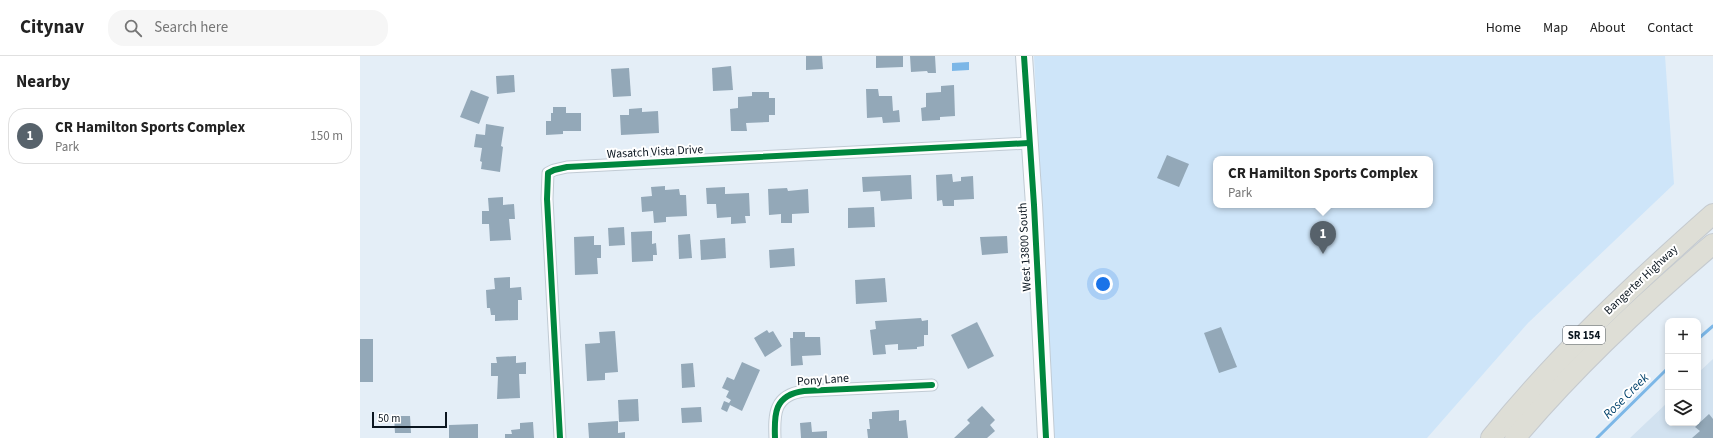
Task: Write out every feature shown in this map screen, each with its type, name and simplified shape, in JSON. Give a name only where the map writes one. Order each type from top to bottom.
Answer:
[{"type":"highway","points":[[1685,239],[1713,206]]},
{"type":"highway","name":"Bangerter Highway","points":[[1491,438],[1568,351],[1611,308],[1713,214]]},
{"type":"highway","name":"Bangerter Highway","points":[[1515,438],[1588,358],[1656,293],[1713,244]]},
{"type":"highway","points":[[1656,293],[1713,253]]},
{"type":"street","name":"West 13800 South","points":[[1024,56],[1034,205],[1046,438]]},
{"type":"street","name":"Wasatch Vista Drive","points":[[560,438],[547,199],[548,173],[567,167],[1029,143]]},
{"type":"street","name":"Pony Lane","points":[[775,438],[775,414],[781,401],[786,396],[798,392],[932,385]]},
{"type":"shaded area","points":[[1034,56],[1665,56],[1674,184],[1528,323],[1427,438],[1054,438]]},
{"type":"shaded area","points":[[1713,359],[1713,438],[1630,438],[1665,405],[1665,426],[1701,426],[1701,370]]},
{"type":"water","points":[[969,62],[969,70],[952,71],[952,63]]},
{"type":"building","points":[[806,56],[822,56],[823,69],[806,70]]},
{"type":"building","points":[[876,56],[903,56],[903,67],[876,68]]},
{"type":"building","points":[[910,56],[935,56],[936,73],[928,73],[927,71],[911,72]]},
{"type":"building","points":[[731,66],[733,90],[713,91],[712,68]]},
{"type":"building","points":[[629,68],[631,96],[613,97],[611,69]]},
{"type":"building","points":[[514,75],[515,92],[497,94],[496,76]]},
{"type":"building","points":[[954,85],[955,116],[940,117],[940,120],[922,121],[921,108],[926,107],[926,93],[941,92],[941,86]]},
{"type":"building","points":[[866,89],[878,89],[879,96],[892,96],[893,111],[899,110],[900,122],[883,123],[882,117],[867,118]]},
{"type":"building","points":[[471,90],[489,97],[479,124],[460,117]]},
{"type":"building","points":[[752,92],[769,92],[769,98],[775,98],[775,115],[769,115],[769,122],[746,123],[747,131],[731,131],[730,109],[738,108],[738,97],[752,96]]},
{"type":"building","points":[[553,107],[566,107],[566,113],[581,113],[581,131],[563,131],[563,134],[546,135],[546,121],[551,121]]},
{"type":"building","points":[[642,108],[642,112],[658,111],[659,133],[621,135],[620,115],[629,115],[629,109]]},
{"type":"building","points":[[486,124],[504,127],[501,146],[503,147],[500,172],[481,169],[482,162],[480,161],[482,148],[474,147],[476,134],[485,135]]},
{"type":"building","points":[[1167,155],[1189,164],[1179,187],[1157,178]]},
{"type":"building","points":[[952,174],[953,182],[961,181],[961,177],[973,176],[974,199],[954,200],[954,206],[943,206],[942,200],[937,201],[936,175]]},
{"type":"building","points":[[911,175],[912,199],[881,201],[880,191],[863,192],[862,177]]},
{"type":"building","points":[[665,186],[665,190],[679,189],[680,195],[686,195],[687,216],[666,217],[666,222],[654,223],[653,211],[642,212],[641,197],[652,196],[651,187]]},
{"type":"building","points":[[725,187],[725,194],[749,193],[750,216],[745,216],[746,223],[731,224],[731,217],[717,218],[716,204],[707,204],[706,188]]},
{"type":"building","points":[[787,188],[788,191],[808,189],[809,213],[792,214],[792,223],[781,223],[781,214],[769,215],[768,189]]},
{"type":"building","points":[[503,197],[503,205],[514,204],[515,219],[509,219],[511,240],[490,241],[489,224],[482,224],[482,211],[489,211],[488,198]]},
{"type":"building","points":[[874,207],[875,227],[848,228],[848,208]]},
{"type":"building","points":[[624,227],[625,245],[609,246],[608,228]]},
{"type":"building","points":[[652,231],[652,244],[656,243],[657,255],[653,255],[653,261],[632,262],[631,232]]},
{"type":"building","points":[[690,234],[692,258],[679,259],[678,235]]},
{"type":"building","points":[[594,236],[594,245],[601,245],[601,258],[597,258],[598,274],[575,275],[574,237]]},
{"type":"building","points":[[1007,236],[1008,253],[982,255],[980,237]]},
{"type":"building","points":[[725,238],[726,258],[701,260],[700,240]]},
{"type":"building","points":[[794,248],[795,266],[770,268],[769,250]]},
{"type":"building","points":[[510,277],[510,288],[521,287],[522,300],[518,300],[518,320],[495,321],[495,315],[491,315],[490,308],[487,308],[486,290],[495,289],[494,278]]},
{"type":"building","points":[[885,278],[887,302],[856,304],[855,280]]},
{"type":"building","points":[[921,318],[922,321],[928,320],[928,335],[924,335],[924,346],[917,347],[917,349],[898,350],[898,344],[885,345],[886,354],[873,355],[870,330],[876,329],[875,321]]},
{"type":"building","points":[[977,322],[994,356],[968,369],[951,335]]},
{"type":"building","points":[[1221,327],[1237,367],[1219,373],[1204,333]]},
{"type":"building","points":[[767,330],[769,333],[773,331],[782,346],[765,357],[754,338]]},
{"type":"building","points":[[615,331],[618,372],[605,373],[605,380],[587,381],[585,344],[600,343],[599,332]]},
{"type":"building","points":[[793,332],[805,332],[805,337],[820,337],[821,355],[802,356],[803,365],[791,366],[790,338],[793,338]]},
{"type":"building","points":[[360,339],[373,339],[373,382],[360,382]]},
{"type":"building","points":[[516,356],[516,363],[526,362],[526,374],[519,374],[520,398],[497,399],[498,376],[491,376],[491,363],[497,363],[496,357]]},
{"type":"building","points":[[742,362],[760,370],[742,411],[730,405],[727,412],[721,409],[724,401],[729,403],[731,400],[726,397],[729,391],[722,388],[727,377],[734,380]]},
{"type":"building","points":[[693,363],[695,387],[682,388],[681,364]]},
{"type":"building","points":[[638,399],[639,421],[619,422],[618,400]]},
{"type":"building","points":[[982,406],[995,420],[990,425],[995,431],[987,438],[954,438],[970,423],[967,420]]},
{"type":"building","points":[[701,407],[702,422],[682,423],[681,408]]},
{"type":"building","points":[[899,410],[899,421],[906,420],[908,438],[868,438],[867,429],[870,429],[869,419],[872,419],[872,412]]},
{"type":"building","points":[[1709,414],[1713,419],[1713,438],[1692,438],[1700,431],[1695,427],[1701,426],[1701,421]]},
{"type":"building","points":[[394,416],[410,416],[411,433],[395,433]]},
{"type":"building","points":[[618,421],[618,433],[625,432],[625,438],[589,438],[588,423]]},
{"type":"building","points":[[533,422],[534,438],[505,438],[505,434],[512,434],[511,430],[520,429],[520,423]]},
{"type":"building","points":[[811,422],[812,432],[827,431],[827,438],[801,438],[800,423]]},
{"type":"building","points":[[478,424],[478,438],[449,438],[449,425]]},
{"type":"waterway","name":"Rose Creek","points":[[1701,336],[1713,326]]},
{"type":"waterway","name":"Rose Creek","points":[[1597,438],[1665,371]]},
{"type":"cycle path","points":[[1024,56],[1034,205],[1046,438]]},
{"type":"cycle path","points":[[560,438],[547,199],[548,173],[567,167],[1029,143]]},
{"type":"cycle path","points":[[775,438],[775,421],[778,407],[781,401],[794,393],[804,391],[932,385]]},
{"type":"place","name":"CR Hamilton Sports Complex","points":[[1323,254]]}]
